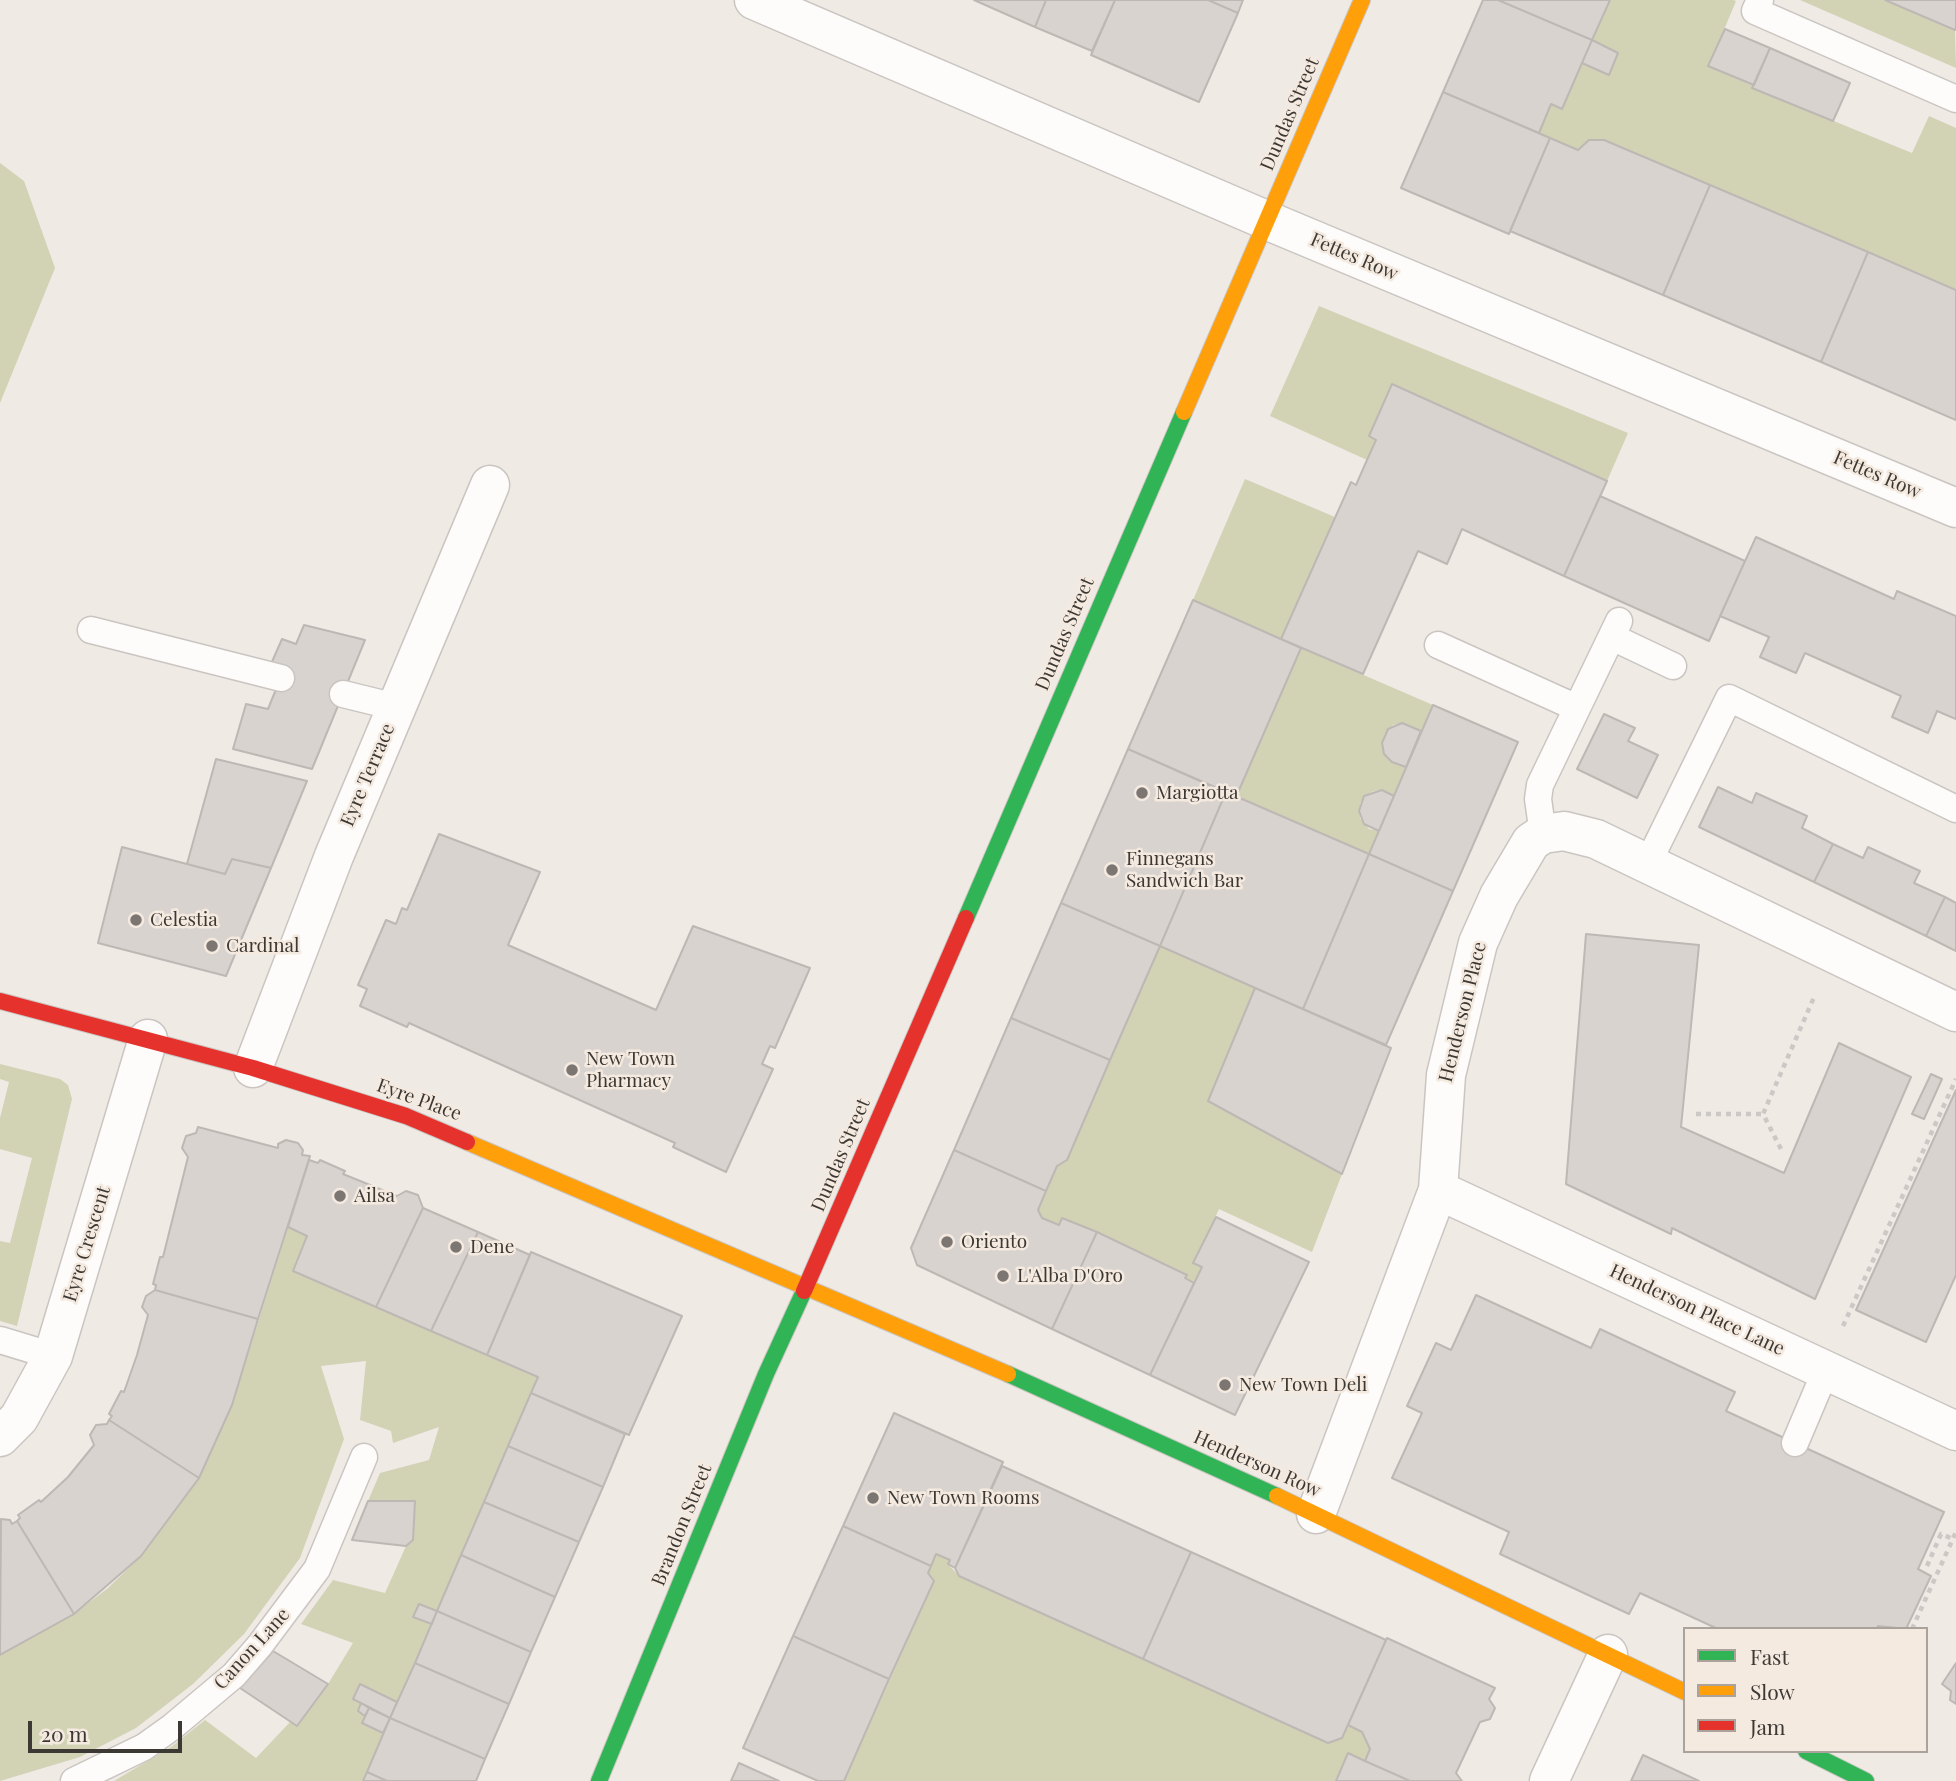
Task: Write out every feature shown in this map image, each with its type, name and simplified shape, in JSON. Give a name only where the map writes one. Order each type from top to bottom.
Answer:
[{"type":"street","name":"Fettes Row","points":[[754,0],[1266,220],[1956,508]]},
{"type":"street","name":"Dundas Street","points":[[806,1285],[1362,0]]},
{"type":"street","name":"Eyre Terrace","points":[[253,1068],[334,856],[490,485]]},
{"type":"street","points":[[1543,834],[1564,831],[1582,834],[1648,863],[1956,1013]]},
{"type":"street","name":"Henderson Place","points":[[1316,1514],[1438,1190],[1446,1075],[1478,943],[1523,853],[1543,834]]},
{"type":"street","name":"Eyre Place","points":[[0,1001],[253,1068],[406,1115],[806,1285]]},
{"type":"street","name":"Eyre Crescent","points":[[0,1437],[19,1418],[53,1356],[148,1039]]},
{"type":"street","name":"Henderson Place Lane","points":[[1438,1190],[1956,1431]]},
{"type":"street","name":"Henderson Row","points":[[806,1285],[1316,1514],[1683,1691]]},
{"type":"street","name":"Brandon Street","points":[[599,1781],[766,1374],[806,1285]]},
{"type":"street","points":[[1549,1781],[1608,1654]]},
{"type":"street","points":[[1810,1753],[1867,1781]]},
{"type":"lane","points":[[1760,0],[1755,11],[1956,99]]},
{"type":"lane","points":[[1543,834],[1538,799],[1540,785],[1615,629],[1673,666]]},
{"type":"lane","points":[[91,630],[281,678]]},
{"type":"lane","points":[[1438,645],[1577,708]]},
{"type":"lane","points":[[343,694],[396,707]]},
{"type":"lane","points":[[1648,863],[1729,698],[1956,809]]},
{"type":"lane","points":[[0,1339],[53,1356]]},
{"type":"lane","points":[[1795,1443],[1825,1369]]},
{"type":"lane","name":"Canon Lane","points":[[74,1781],[144,1747],[172,1727],[233,1675],[260,1645],[317,1569],[364,1457]]},
{"type":"path","points":[[1763,1114],[1834,953]]},
{"type":"path","points":[[1825,1369],[1956,1079]]},
{"type":"path","points":[[1696,1114],[1763,1114]]},
{"type":"path","points":[[1763,1114],[1781,1149]]},
{"type":"path","points":[[1913,1627],[1956,1532]]},
{"type":"path","points":[[1927,1566],[1941,1534],[1953,1539]]},
{"type":"green space","points":[[1610,0],[1736,1],[1709,66],[1754,85],[1753,88],[1912,153],[1929,116],[1956,128],[1956,290],[1605,140],[1589,141],[1578,150],[1539,133],[1551,104],[1562,108],[1582,63],[1609,74],[1618,53],[1592,40]]},
{"type":"green space","points":[[1800,0],[1885,0],[1955,30],[1956,68]]},
{"type":"green space","points":[[0,163],[24,181],[55,268],[0,403]]},
{"type":"green space","points":[[1319,306],[1628,433],[1607,481],[1392,385],[1369,436],[1376,440],[1367,460],[1270,416]]},
{"type":"green space","points":[[1245,479],[1335,517],[1281,639],[1193,600]]},
{"type":"green space","points":[[1301,648],[1433,705],[1421,731],[1402,723],[1393,725],[1384,735],[1384,754],[1392,762],[1406,767],[1394,796],[1382,790],[1374,791],[1364,796],[1360,804],[1360,818],[1369,829],[1379,831],[1369,854],[1236,797]]},
{"type":"green space","points":[[1160,946],[1255,988],[1208,1101],[1342,1174],[1312,1252],[1219,1209],[1194,1263],[1202,1267],[1194,1283],[1185,1278],[1187,1274],[1097,1232],[1063,1218],[1059,1225],[1042,1218],[1038,1210],[1057,1166],[1067,1160]]},
{"type":"green space","points":[[0,1064],[60,1079],[68,1085],[72,1099],[17,1326],[0,1321],[0,1241],[10,1243],[32,1158],[0,1149],[0,1118],[9,1082],[0,1079]]},
{"type":"green space","points":[[288,1227],[307,1236],[293,1271],[538,1377],[437,1611],[419,1604],[414,1616],[432,1624],[397,1702],[361,1685],[358,1711],[365,1716],[363,1723],[383,1733],[363,1781],[114,1781],[171,1747],[205,1720],[256,1758],[290,1722],[297,1725],[328,1684],[353,1643],[301,1624],[333,1580],[385,1593],[406,1546],[413,1540],[415,1501],[368,1501],[380,1473],[429,1460],[439,1427],[393,1443],[391,1431],[360,1420],[366,1361],[321,1366],[344,1439],[300,1558],[244,1634],[193,1684],[136,1728],[80,1757],[0,1781],[0,1655],[74,1614],[108,1588],[141,1556],[199,1478],[232,1405]]},
{"type":"green space","points":[[936,1554],[950,1560],[948,1564],[959,1576],[1328,1743],[1342,1738],[1348,1725],[1362,1732],[1370,1749],[1365,1761],[1348,1754],[1336,1781],[844,1781],[934,1582],[928,1573]]},
{"type":"building","points":[[974,0],[1046,0],[1035,27]]},
{"type":"building","points":[[1046,0],[1115,0],[1092,51],[1035,27]]},
{"type":"building","points":[[1115,0],[1208,0],[1238,13],[1199,102],[1091,55]]},
{"type":"building","points":[[1208,0],[1243,0],[1238,13]]},
{"type":"building","points":[[1483,0],[1498,0],[1592,40],[1562,109],[1551,104],[1539,133],[1443,92]]},
{"type":"building","points":[[1498,0],[1610,0],[1592,40]]},
{"type":"building","points":[[1885,0],[1956,0],[1955,30]]},
{"type":"building","points":[[1725,29],[1770,48],[1754,85],[1708,66]]},
{"type":"building","points":[[1592,40],[1618,53],[1609,75],[1582,63]]},
{"type":"building","points":[[1770,48],[1850,83],[1833,121],[1752,88]]},
{"type":"building","points":[[1443,92],[1550,138],[1509,234],[1401,188]]},
{"type":"building","points":[[1550,138],[1578,150],[1589,140],[1604,140],[1710,185],[1663,295],[1510,231]]},
{"type":"building","points":[[1710,185],[1868,252],[1821,362],[1663,295]]},
{"type":"building","points":[[1868,252],[1956,290],[1956,420],[1821,362]]},
{"type":"building","points":[[1392,384],[1607,481],[1564,576],[1462,529],[1447,564],[1418,551],[1363,674],[1281,639],[1351,482],[1356,485],[1376,440],[1369,436]]},
{"type":"building","points":[[1600,496],[1745,561],[1709,641],[1564,576]]},
{"type":"building","points":[[1756,537],[1894,599],[1897,591],[1956,616],[1956,719],[1937,711],[1928,733],[1892,717],[1901,696],[1805,653],[1796,673],[1760,657],[1769,637],[1720,616]]},
{"type":"building","points":[[1193,600],[1301,648],[1236,797],[1128,749]]},
{"type":"building","points":[[304,625],[365,640],[312,769],[233,749],[246,704],[268,709],[285,667],[271,664],[282,639],[296,644]]},
{"type":"building","points":[[1433,705],[1518,742],[1453,891],[1369,854]]},
{"type":"building","points":[[1604,714],[1635,728],[1628,741],[1658,755],[1637,798],[1577,769]]},
{"type":"building","points":[[1402,723],[1421,731],[1406,767],[1392,762],[1384,754],[1382,743],[1388,729]]},
{"type":"building","points":[[1128,749],[1226,792],[1160,946],[1061,903]]},
{"type":"building","points":[[216,759],[307,781],[271,868],[232,859],[225,874],[187,864]]},
{"type":"building","points":[[1718,787],[1752,803],[1756,793],[1807,816],[1802,828],[1833,844],[1814,882],[1699,827]]},
{"type":"building","points":[[1382,790],[1394,796],[1379,831],[1364,824],[1359,811],[1364,796]]},
{"type":"building","points":[[1226,792],[1369,854],[1303,1009],[1160,946]]},
{"type":"building","points":[[439,834],[540,872],[508,945],[656,1010],[693,926],[810,968],[775,1048],[770,1046],[762,1064],[773,1069],[726,1172],[673,1147],[675,1143],[409,1023],[407,1027],[360,1006],[367,989],[358,985],[386,920],[396,924],[402,908],[407,910]]},
{"type":"building","points":[[1833,844],[1863,858],[1868,847],[1920,871],[1914,883],[1945,897],[1926,936],[1814,882]]},
{"type":"building","points":[[122,847],[225,874],[232,859],[271,868],[226,976],[98,943]]},
{"type":"building","points":[[1369,854],[1453,891],[1386,1045],[1303,1009]]},
{"type":"building","points":[[1945,897],[1956,903],[1956,951],[1926,936]]},
{"type":"building","points":[[1061,903],[1160,946],[1110,1060],[1011,1018]]},
{"type":"building","points":[[1586,934],[1699,945],[1681,1127],[1784,1173],[1839,1043],[1911,1077],[1815,1299],[1672,1228],[1671,1234],[1566,1184]]},
{"type":"building","points":[[1255,988],[1391,1048],[1342,1174],[1208,1101]]},
{"type":"building","points":[[1011,1018],[1110,1060],[1067,1160],[1057,1166],[1046,1191],[954,1150]]},
{"type":"building","points":[[1931,1074],[1942,1079],[1924,1119],[1912,1114]]},
{"type":"building","points":[[1956,1090],[1956,1275],[1926,1342],[1856,1310]]},
{"type":"building","points":[[198,1127],[278,1148],[278,1144],[286,1140],[298,1143],[303,1150],[302,1155],[310,1156],[258,1319],[155,1290],[156,1285],[153,1284],[160,1257],[163,1257],[188,1157],[182,1148],[186,1136],[196,1133]]},
{"type":"building","points":[[954,1150],[1046,1191],[1038,1210],[1042,1218],[1059,1225],[1062,1218],[1097,1232],[1052,1329],[917,1265],[911,1248]]},
{"type":"building","points":[[309,1160],[318,1163],[320,1160],[345,1171],[343,1174],[397,1196],[406,1191],[418,1195],[423,1208],[376,1307],[293,1271],[307,1236],[288,1227]]},
{"type":"building","points":[[423,1208],[478,1232],[431,1331],[376,1307]]},
{"type":"building","points":[[1216,1217],[1309,1262],[1235,1415],[1150,1375],[1202,1267],[1193,1263]]},
{"type":"building","points":[[478,1232],[530,1255],[487,1355],[431,1331]]},
{"type":"building","points":[[1097,1232],[1187,1275],[1185,1278],[1194,1283],[1150,1375],[1052,1329]]},
{"type":"building","points":[[531,1252],[682,1316],[629,1435],[531,1393],[538,1377],[487,1355]]},
{"type":"building","points":[[155,1290],[258,1319],[232,1405],[199,1478],[109,1420],[112,1416],[109,1414],[121,1391],[124,1392],[137,1355],[148,1315],[142,1307],[146,1296]]},
{"type":"building","points":[[1476,1295],[1591,1348],[1600,1329],[1735,1392],[1726,1411],[1944,1512],[1918,1569],[1931,1576],[1907,1627],[1714,1627],[1640,1593],[1629,1614],[1500,1554],[1509,1532],[1392,1478],[1422,1413],[1407,1406],[1436,1343],[1451,1350]]},
{"type":"building","points":[[531,1393],[625,1434],[603,1487],[508,1446]]},
{"type":"building","points":[[894,1413],[1003,1462],[955,1568],[948,1564],[950,1560],[936,1554],[931,1566],[843,1526]]},
{"type":"building","points":[[109,1420],[199,1478],[141,1556],[74,1614],[17,1521],[20,1518],[18,1515],[39,1500],[41,1502],[68,1477],[94,1445],[90,1435],[96,1425],[107,1424]]},
{"type":"building","points":[[508,1446],[603,1487],[579,1542],[484,1502]]},
{"type":"building","points":[[1002,1466],[1191,1552],[1143,1659],[959,1576],[955,1568]]},
{"type":"building","points":[[368,1501],[415,1501],[413,1540],[406,1546],[352,1540]]},
{"type":"building","points":[[484,1502],[579,1542],[555,1597],[461,1555]]},
{"type":"building","points":[[1,1519],[10,1520],[12,1524],[17,1521],[74,1614],[0,1655]]},
{"type":"building","points":[[843,1526],[931,1566],[928,1573],[934,1581],[889,1679],[793,1636]]},
{"type":"building","points":[[1191,1552],[1386,1640],[1342,1738],[1328,1743],[1143,1659]]},
{"type":"building","points":[[461,1555],[555,1597],[531,1652],[437,1611]]},
{"type":"building","points":[[419,1604],[437,1611],[432,1624],[413,1617]]},
{"type":"building","points":[[437,1611],[531,1652],[509,1704],[415,1663]]},
{"type":"building","points":[[793,1636],[889,1679],[844,1781],[818,1781],[743,1748]]},
{"type":"building","points":[[1387,1638],[1495,1688],[1489,1699],[1495,1708],[1490,1719],[1480,1722],[1456,1773],[1462,1781],[1410,1781],[1365,1761],[1370,1749],[1362,1732],[1348,1725]]},
{"type":"building","points":[[273,1651],[328,1684],[297,1726],[240,1688]]},
{"type":"building","points":[[415,1663],[509,1704],[485,1759],[390,1718]]},
{"type":"building","points":[[1956,1663],[1956,1704],[1950,1700],[1951,1691],[1942,1684]]},
{"type":"building","points":[[360,1684],[397,1702],[390,1718],[353,1699]]},
{"type":"building","points":[[361,1703],[369,1708],[365,1716],[358,1711]]},
{"type":"building","points":[[369,1708],[390,1718],[383,1733],[362,1723]]},
{"type":"building","points":[[390,1718],[485,1759],[476,1781],[387,1781],[367,1772]]},
{"type":"building","points":[[1348,1753],[1365,1761],[1410,1781],[1336,1781]]},
{"type":"building","points":[[1643,1755],[1699,1781],[1631,1781]]},
{"type":"building","points":[[739,1763],[779,1781],[731,1781]]},
{"type":"building","points":[[367,1772],[387,1781],[363,1781]]},
{"type":"traffic: fast","points":[[966,918],[1184,412]]},
{"type":"traffic: fast","points":[[599,1781],[766,1374],[804,1291]]},
{"type":"traffic: fast","points":[[1008,1374],[1277,1496]]},
{"type":"traffic: fast","points":[[1810,1753],[1866,1781]]},
{"type":"traffic: slow","points":[[1184,412],[1362,0]]},
{"type":"traffic: slow","points":[[467,1142],[1008,1374]]},
{"type":"traffic: slow","points":[[1277,1496],[1683,1691]]},
{"type":"traffic: jam","points":[[804,1291],[966,918]]},
{"type":"traffic: jam","points":[[0,1001],[253,1068],[406,1116],[467,1142]]},
{"type":"place","name":"Margiotta","points":[[1142,793]]},
{"type":"place","name":"Finnegans Sandwich Bar","points":[[1112,870]]},
{"type":"place","name":"Celestia","points":[[136,920]]},
{"type":"place","name":"Cardinal","points":[[212,946]]},
{"type":"place","name":"New Town Pharmacy","points":[[572,1070]]},
{"type":"place","name":"Ailsa","points":[[340,1196]]},
{"type":"place","name":"Oriento","points":[[947,1242]]},
{"type":"place","name":"Dene","points":[[456,1247]]},
{"type":"place","name":"L'Alba D'Oro","points":[[1003,1276]]},
{"type":"place","name":"New Town Deli","points":[[1225,1385]]},
{"type":"place","name":"New Town Rooms","points":[[873,1498]]}]
